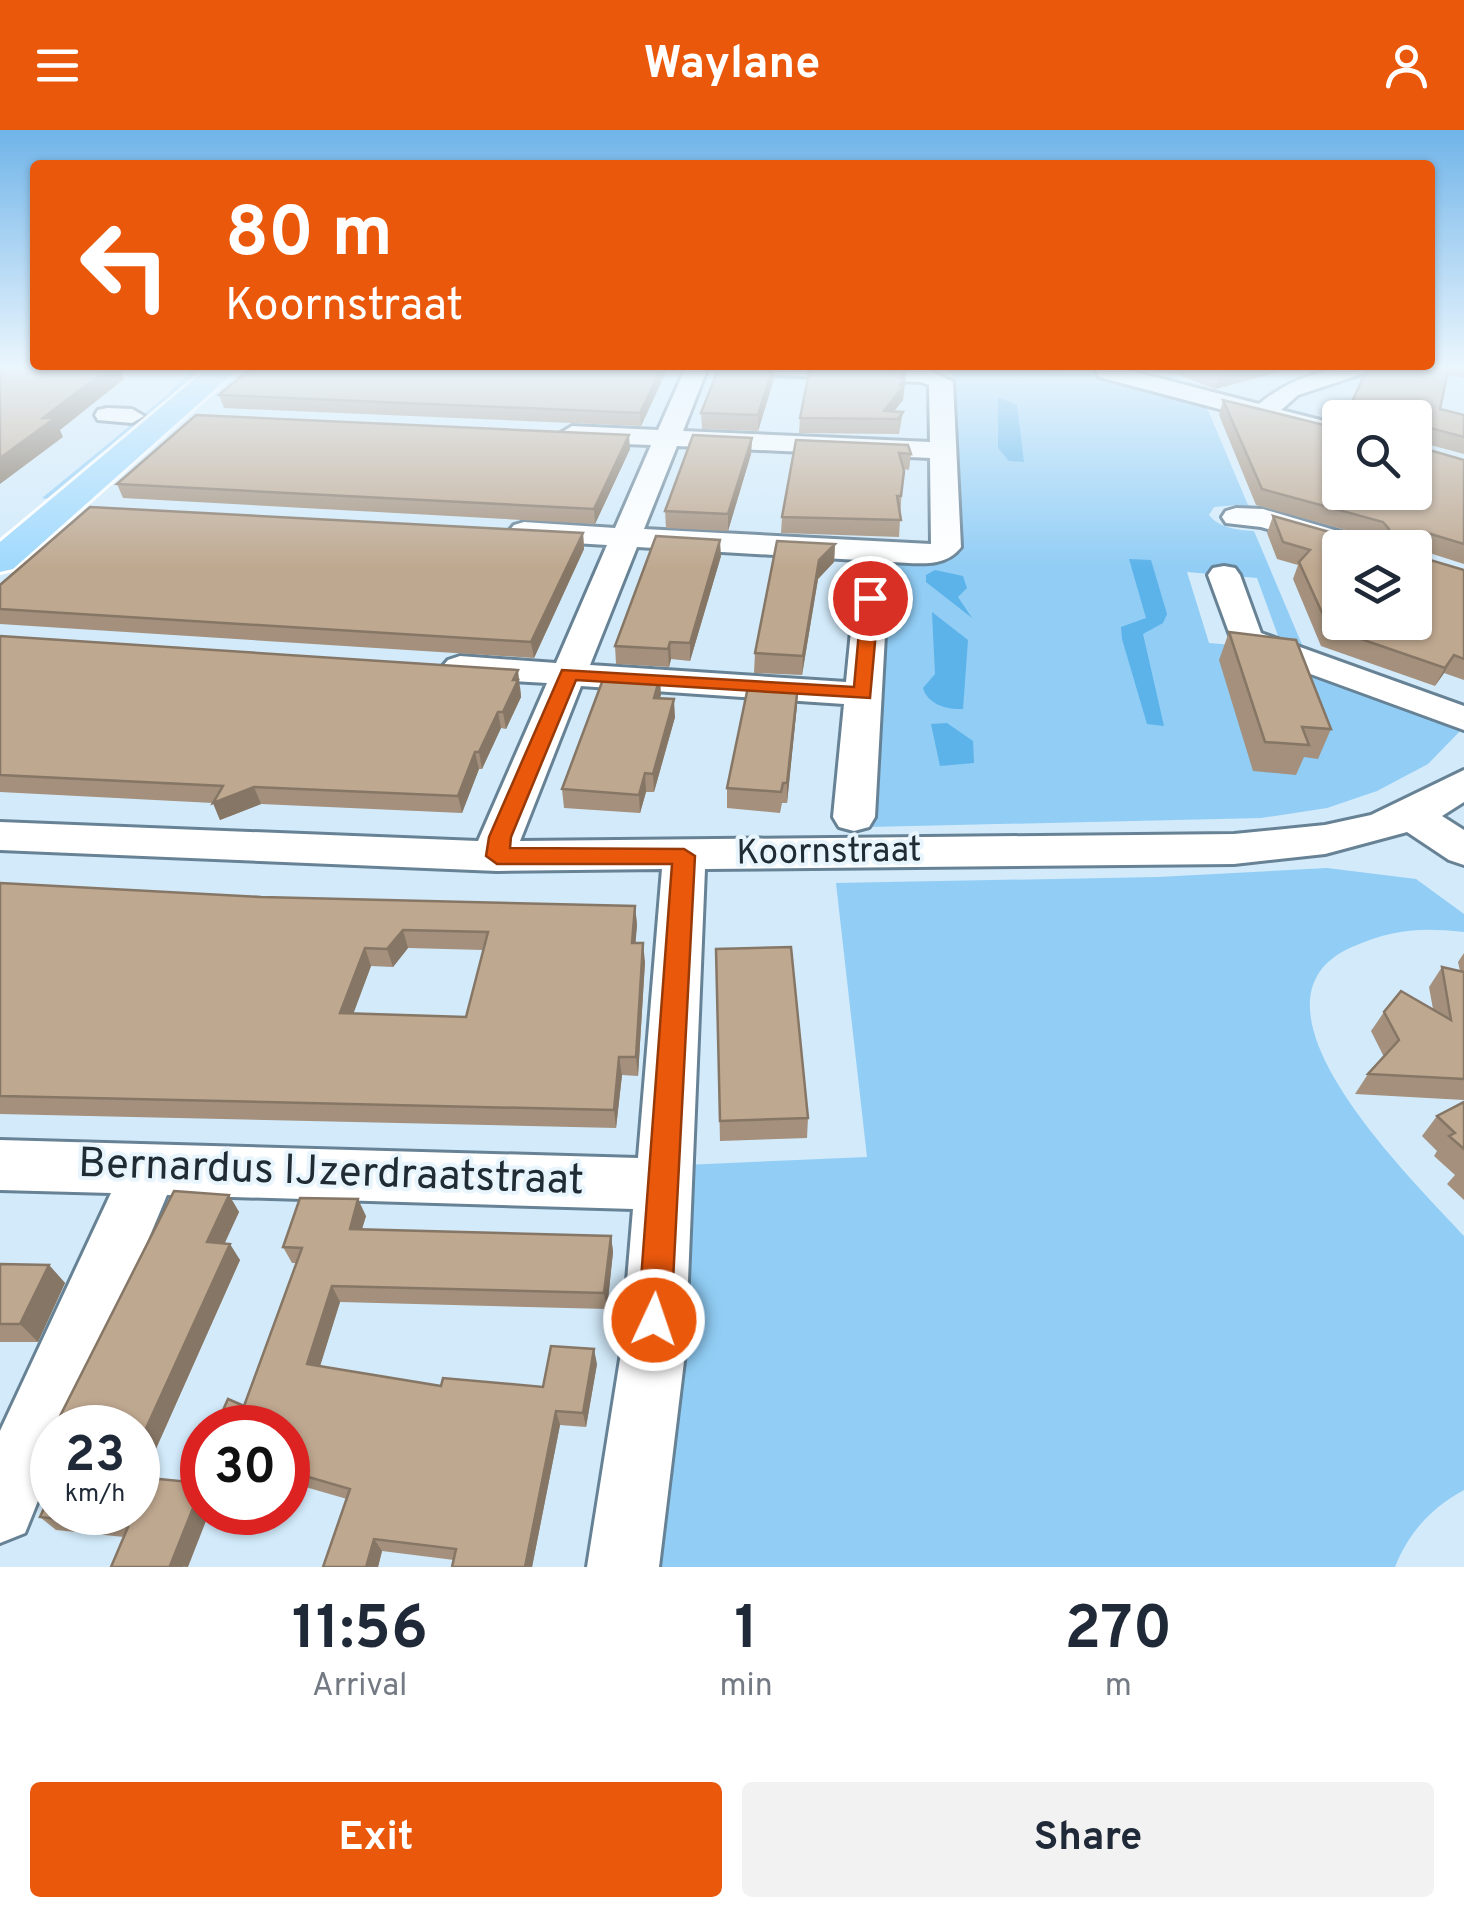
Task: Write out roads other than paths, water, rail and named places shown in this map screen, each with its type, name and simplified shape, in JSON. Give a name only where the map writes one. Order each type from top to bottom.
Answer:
[{"type":"main road","points":[[0,521],[98,434]]},
{"type":"main road","points":[[0,561],[152,434]]},
{"type":"street","points":[[575,434],[945,451]]},
{"type":"street","points":[[497,856],[500,837],[671,434]]},
{"type":"street","points":[[492,530],[936,554],[946,547],[944,434]]},
{"type":"street","points":[[64,508],[103,510]]},
{"type":"street","points":[[1236,517],[1263,518],[1322,536]]},
{"type":"street","points":[[854,816],[874,552]]},
{"type":"street","points":[[1224,576],[1246,640],[1464,719]]},
{"type":"street","points":[[432,665],[863,694]]},
{"type":"street","name":"Koornstraat","points":[[0,836],[497,856],[1234,849],[1325,841],[1414,818],[1464,784]]},
{"type":"street","points":[[1414,818],[1464,850]]},
{"type":"street","points":[[623,1567],[653,1353],[684,856]]},
{"type":"street","name":"Bernardus IJzerdraatstraat","points":[[0,1164],[662,1184]]},
{"type":"street","points":[[0,1508],[150,1168]]}]
